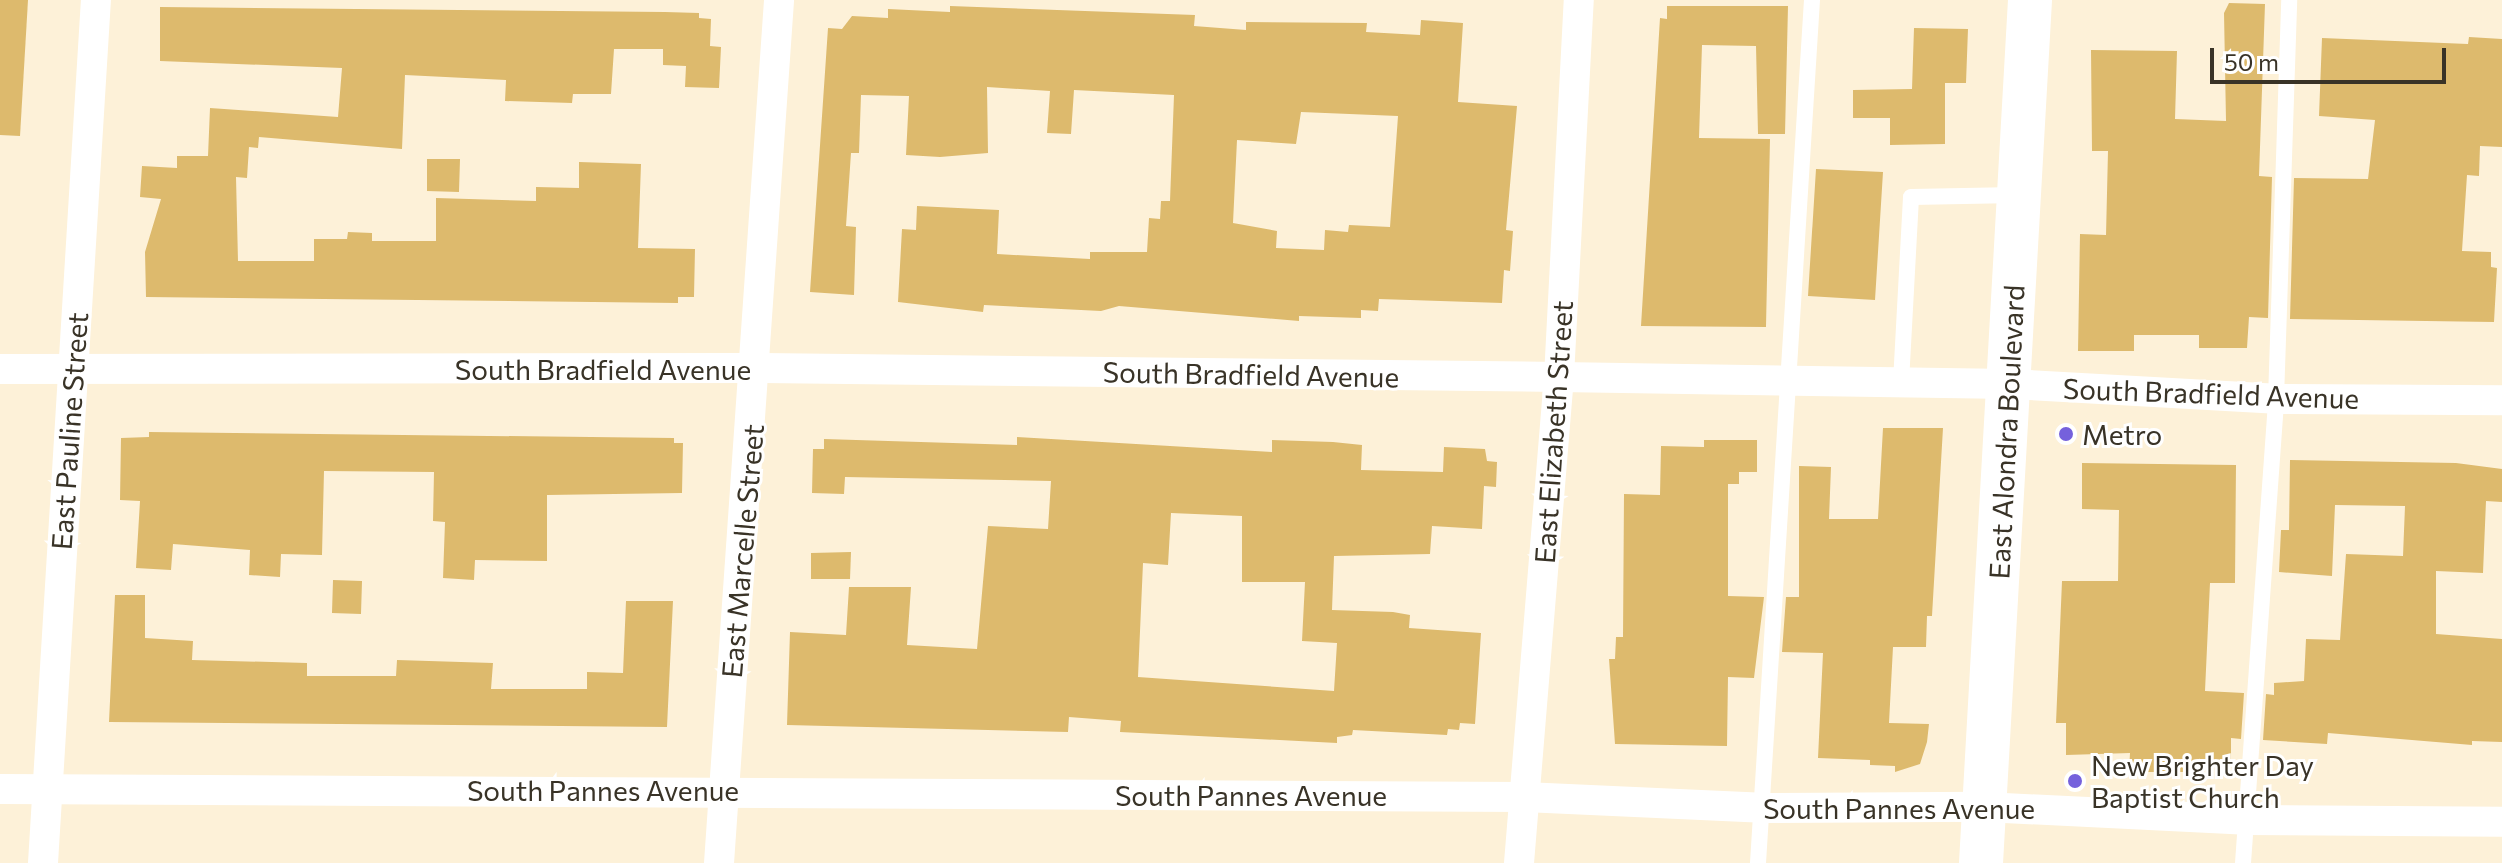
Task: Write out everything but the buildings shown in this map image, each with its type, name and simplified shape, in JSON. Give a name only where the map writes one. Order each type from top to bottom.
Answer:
[{"type":"main road","name":"East Alondra Boulevard","points":[[1981,863],[2030,0]]},
{"type":"street","name":"East Pauline Street","points":[[43,863],[96,0]]},
{"type":"street","name":"East Marcelle Street","points":[[719,863],[757,368],[779,0]]},
{"type":"street","name":"East Elizabeth Street","points":[[1519,863],[1559,377],[1579,0]]},
{"type":"street","name":"South Bradfield Avenue","points":[[0,369],[757,368],[1559,377],[2010,384],[2276,399],[2502,400]]},
{"type":"street","name":"South Pannes Avenue","points":[[0,789],[1524,797],[1762,808],[1984,807],[2246,820],[2502,822]]},
{"type":"lane","points":[[1758,863],[1812,0]]},
{"type":"lane","points":[[2243,863],[2276,399],[2289,0]]},
{"type":"lane","points":[[1901,382],[1911,197],[2019,195]]},
{"type":"place","name":"Metro","points":[[2066,434]]},
{"type":"place","name":"New Brighter Day Baptist Church","points":[[2075,781]]}]
